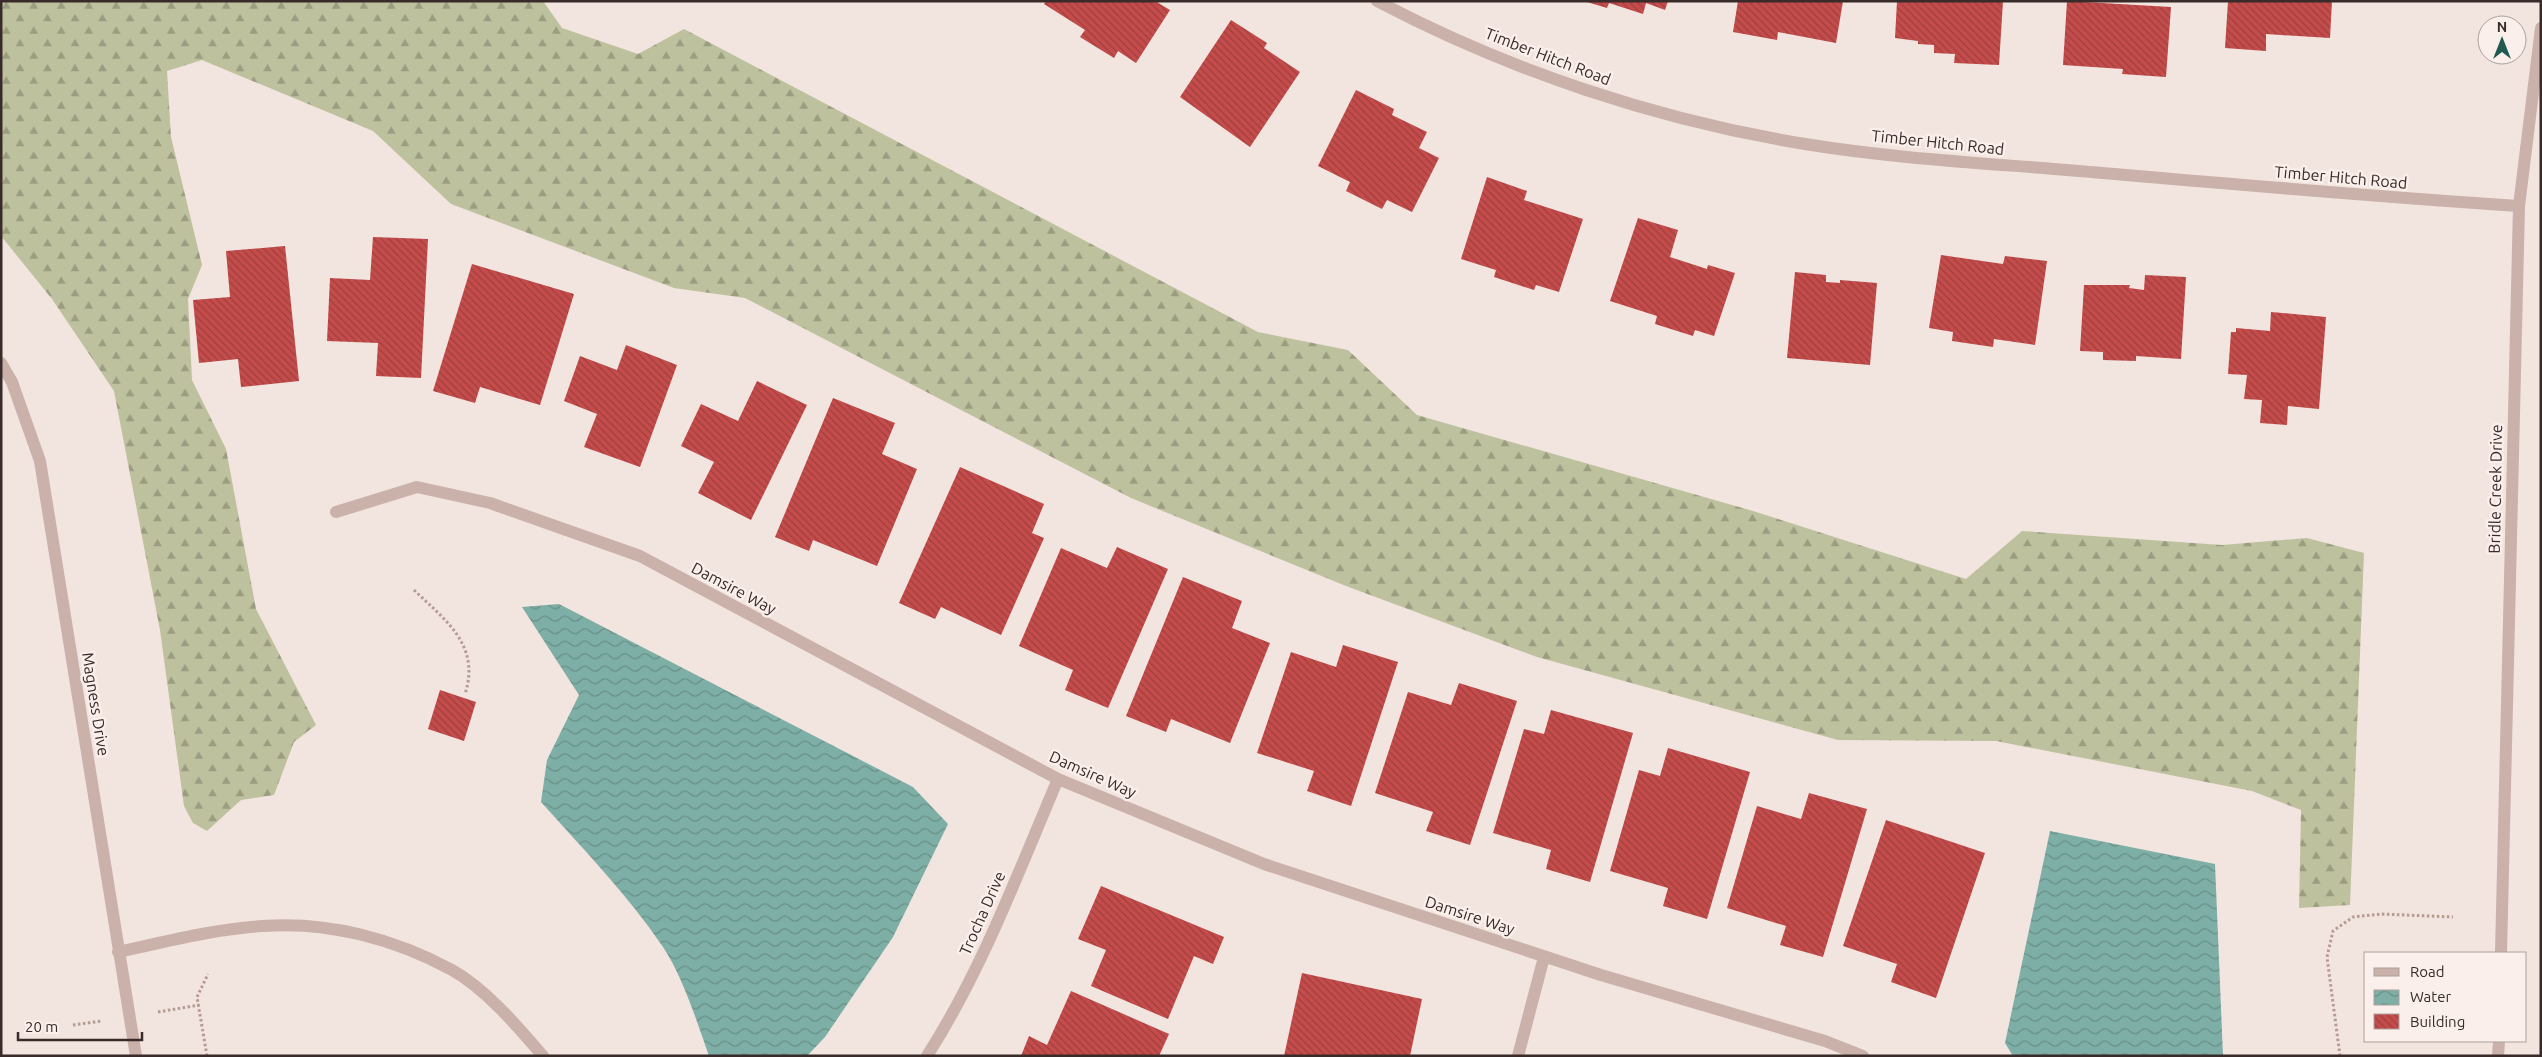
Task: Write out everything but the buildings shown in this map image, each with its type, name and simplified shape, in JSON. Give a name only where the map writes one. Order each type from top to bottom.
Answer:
[{"type":"street","name":"Timber Hitch Road","points":[[1378,1],[1534,72],[1619,100],[1716,126],[1805,144],[1973,162],[2519,206]]},
{"type":"street","name":"Bridle Creek Drive","points":[[2501,952],[2519,206],[2541,28]]},
{"type":"street","name":"Magness Drive","points":[[1,363],[12,382],[40,461],[136,1056]]},
{"type":"street","name":"Damsire Way","points":[[336,512],[417,487],[490,503],[640,556],[1058,779],[1264,864],[1544,957],[1825,1041],[1863,1056]]},
{"type":"street","name":"Trocha Drive","points":[[927,1056],[951,1018],[989,941],[1058,779]]},
{"type":"street","points":[[118,952],[202,935],[264,926],[340,928],[402,948],[454,971],[505,1012],[543,1056]]},
{"type":"street","points":[[1518,1056],[1544,957]]},
{"type":"street","points":[[2498,1056],[2499,1042]]},
{"type":"path","points":[[414,590],[460,638],[468,652],[470,668],[465,694]]},
{"type":"path","points":[[2340,1056],[2327,957],[2333,931],[2353,917],[2381,914],[2453,917]]},
{"type":"path","points":[[208,974],[197,996],[208,1056]]},
{"type":"green space","points":[[1,1],[543,1],[562,28],[638,54],[684,29],[1258,332],[1348,350],[1417,415],[1753,511],[1966,579],[2022,531],[2222,545],[2307,538],[2364,553],[2350,905],[2299,908],[2301,810],[2252,791],[1996,741],[1838,740],[1537,657],[1346,586],[1131,498],[745,298],[674,288],[451,204],[373,131],[202,60],[167,71],[171,137],[202,265],[188,299],[192,380],[226,449],[256,609],[316,725],[294,742],[274,795],[241,800],[207,831],[193,823],[184,806],[160,630],[114,391],[52,299],[1,236]]},
{"type":"water","points":[[559,604],[913,787],[948,824],[893,937],[825,1037],[807,1056],[709,1056],[683,986],[663,947],[620,891],[541,802],[547,760],[579,695],[522,607]]},
{"type":"water","points":[[2050,831],[2215,864],[2223,1056],[2013,1056],[2005,1043]]}]
